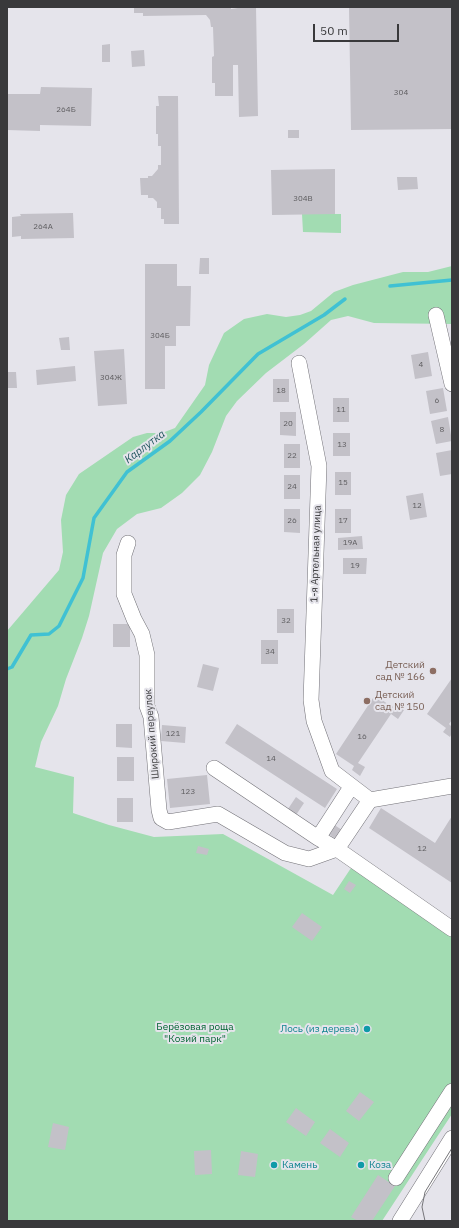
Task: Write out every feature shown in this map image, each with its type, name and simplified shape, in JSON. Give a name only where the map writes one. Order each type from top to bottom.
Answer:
[{"type":"street","points":[[436,315],[452,384]]},
{"type":"street","name":"1-я Артельная улица","points":[[299,363],[319,466],[311,700],[314,721],[332,771],[370,800]]},
{"type":"street","name":"Широкий переулок","points":[[128,543],[124,555],[124,594],[142,634],[147,655],[147,706],[151,717],[159,810],[161,818],[168,822],[218,814],[285,853],[309,859],[337,849]]},
{"type":"street","points":[[214,768],[318,838],[337,849],[452,929]]},
{"type":"street","points":[[318,838],[351,786]]},
{"type":"street","points":[[337,849],[370,800],[452,786]]},
{"type":"street","points":[[396,1178],[452,1091]]},
{"type":"street","points":[[400,1221],[452,1138]]},
{"type":"green space","points":[[302,214],[341,214],[341,233],[303,232]]},
{"type":"green space","name":"Берёзовая роща \"Козий парк\"","points":[[452,266],[452,324],[374,323],[348,316],[331,320],[304,344],[266,373],[237,401],[226,416],[212,452],[200,475],[182,493],[161,508],[137,514],[117,529],[103,553],[89,616],[66,679],[58,706],[41,742],[35,767],[74,777],[73,813],[109,825],[154,837],[223,834],[333,895],[351,868],[452,937],[452,1114],[382,1221],[7,1221],[7,631],[59,570],[63,552],[61,520],[66,495],[79,474],[133,437],[147,433],[162,433],[175,428],[205,385],[209,365],[224,333],[244,319],[267,314],[286,317],[300,315],[311,311],[334,292],[353,285],[403,272],[428,272]]},
{"type":"building","points":[[134,7],[231,7],[231,9],[238,7],[256,7],[258,116],[239,117],[238,65],[233,65],[233,96],[215,96],[215,83],[212,83],[212,57],[214,56],[213,27],[211,27],[210,20],[206,15],[143,16],[143,13],[134,13]]},
{"type":"building","points":[[349,7],[452,7],[452,129],[351,130]]},
{"type":"building","points":[[110,44],[110,62],[102,62],[102,45]]},
{"type":"building","points":[[144,50],[145,66],[132,67],[131,51]]},
{"type":"building","points":[[41,87],[92,88],[91,126],[40,125],[40,131],[7,130],[7,94],[40,94]]},
{"type":"building","points":[[158,96],[178,96],[179,224],[164,224],[164,219],[161,219],[161,208],[157,208],[157,202],[153,198],[148,198],[148,195],[141,195],[140,178],[148,178],[148,176],[152,176],[158,169],[158,165],[161,165],[161,146],[158,146],[158,134],[156,134],[156,106],[159,106]]},
{"type":"building","points":[[288,130],[299,130],[299,138],[288,138]]},
{"type":"building","points":[[335,169],[335,214],[272,215],[271,170]]},
{"type":"building","points":[[397,177],[417,177],[418,189],[398,190]]},
{"type":"building","points":[[73,213],[74,238],[21,239],[21,236],[12,237],[12,217],[21,216],[20,214]]},
{"type":"building","points":[[200,258],[209,258],[209,274],[199,274]]},
{"type":"building","points":[[145,264],[177,264],[177,286],[191,286],[190,326],[176,326],[176,346],[165,346],[165,389],[145,389]]},
{"type":"building","points":[[69,337],[70,350],[61,350],[59,338]]},
{"type":"building","points":[[124,349],[127,404],[98,406],[94,351]]},
{"type":"building","points":[[428,352],[432,376],[415,379],[411,355]]},
{"type":"building","points":[[75,366],[76,381],[37,385],[36,370]]},
{"type":"building","points":[[7,372],[16,372],[17,388],[7,388]]},
{"type":"building","points":[[273,379],[289,379],[289,402],[273,402]]},
{"type":"building","points":[[443,388],[447,411],[430,414],[426,391]]},
{"type":"building","points":[[333,398],[349,398],[349,422],[333,422]]},
{"type":"building","points":[[280,412],[296,412],[296,436],[280,435]]},
{"type":"building","points":[[448,417],[452,441],[436,444],[431,421]]},
{"type":"building","points":[[333,433],[350,433],[350,456],[333,456]]},
{"type":"building","points":[[284,444],[300,444],[300,468],[284,468]]},
{"type":"building","points":[[452,450],[452,474],[440,476],[436,453]]},
{"type":"building","points":[[335,472],[351,472],[351,495],[335,495]]},
{"type":"building","points":[[284,475],[300,475],[300,499],[284,499]]},
{"type":"building","points":[[423,493],[427,517],[410,520],[406,496]]},
{"type":"building","points":[[284,509],[300,509],[300,533],[284,532]]},
{"type":"building","points":[[335,509],[351,509],[351,533],[335,533]]},
{"type":"building","points":[[362,536],[363,549],[338,550],[338,538]]},
{"type":"building","points":[[343,558],[367,558],[366,574],[343,574]]},
{"type":"building","points":[[277,609],[294,609],[294,633],[277,633]]},
{"type":"building","points":[[113,624],[130,624],[130,647],[113,647]]},
{"type":"building","points":[[261,640],[278,640],[278,664],[261,664]]},
{"type":"building","points":[[203,664],[219,668],[213,691],[197,687]]},
{"type":"building","points":[[452,678],[452,720],[449,724],[452,727],[452,733],[450,737],[443,732],[446,728],[427,714]]},
{"type":"building","points":[[375,695],[392,707],[394,704],[404,710],[398,719],[391,714],[358,763],[365,767],[360,776],[352,770],[354,766],[336,754]]},
{"type":"building","points":[[116,724],[132,724],[132,748],[116,747]]},
{"type":"building","points":[[237,724],[337,789],[325,808],[225,743]]},
{"type":"building","points":[[162,725],[186,727],[185,743],[161,741]]},
{"type":"building","points":[[117,757],[134,757],[134,781],[117,781]]},
{"type":"building","points":[[207,775],[210,804],[170,808],[167,779]]},
{"type":"building","points":[[296,797],[304,803],[296,815],[288,809]]},
{"type":"building","points":[[117,798],[133,798],[133,822],[117,822]]},
{"type":"building","points":[[381,808],[435,843],[452,816],[452,883],[369,828]]},
{"type":"building","points":[[333,824],[342,830],[336,839],[327,833]]},
{"type":"building","points":[[198,846],[209,849],[207,855],[196,853]]},
{"type":"building","points":[[349,881],[356,885],[350,893],[344,889]]},
{"type":"building","points":[[302,913],[322,927],[312,941],[292,927]]},
{"type":"building","points":[[360,1092],[374,1102],[359,1121],[346,1111]]},
{"type":"building","points":[[296,1108],[315,1122],[306,1136],[286,1122]]},
{"type":"building","points":[[53,1123],[69,1127],[65,1150],[48,1147]]},
{"type":"building","points":[[330,1129],[349,1143],[340,1157],[320,1143]]},
{"type":"building","points":[[211,1150],[212,1174],[195,1175],[194,1151]]},
{"type":"building","points":[[241,1151],[258,1154],[255,1177],[238,1175]]},
{"type":"building","points":[[378,1175],[395,1186],[372,1221],[358,1221],[351,1217]]},
{"type":"waterway","name":"Карлутка","points":[[390,286],[452,280]]},
{"type":"waterway","name":"Карлутка","points":[[7,669],[12,667],[31,635],[49,634],[59,626],[83,578],[94,518],[127,472],[170,441],[258,354],[324,315],[345,299]]},
{"type":"tram line","points":[[425,1221],[422,1207],[425,1192],[452,1148]]},
{"type":"place","name":"Детский сад № 166","points":[[433,671]]},
{"type":"place","name":"Детский сад № 150","points":[[367,701]]},
{"type":"place","name":"Лось (из дерева)","points":[[367,1029]]},
{"type":"place","name":"Камень","points":[[274,1165]]},
{"type":"place","name":"Коза","points":[[361,1165]]}]
